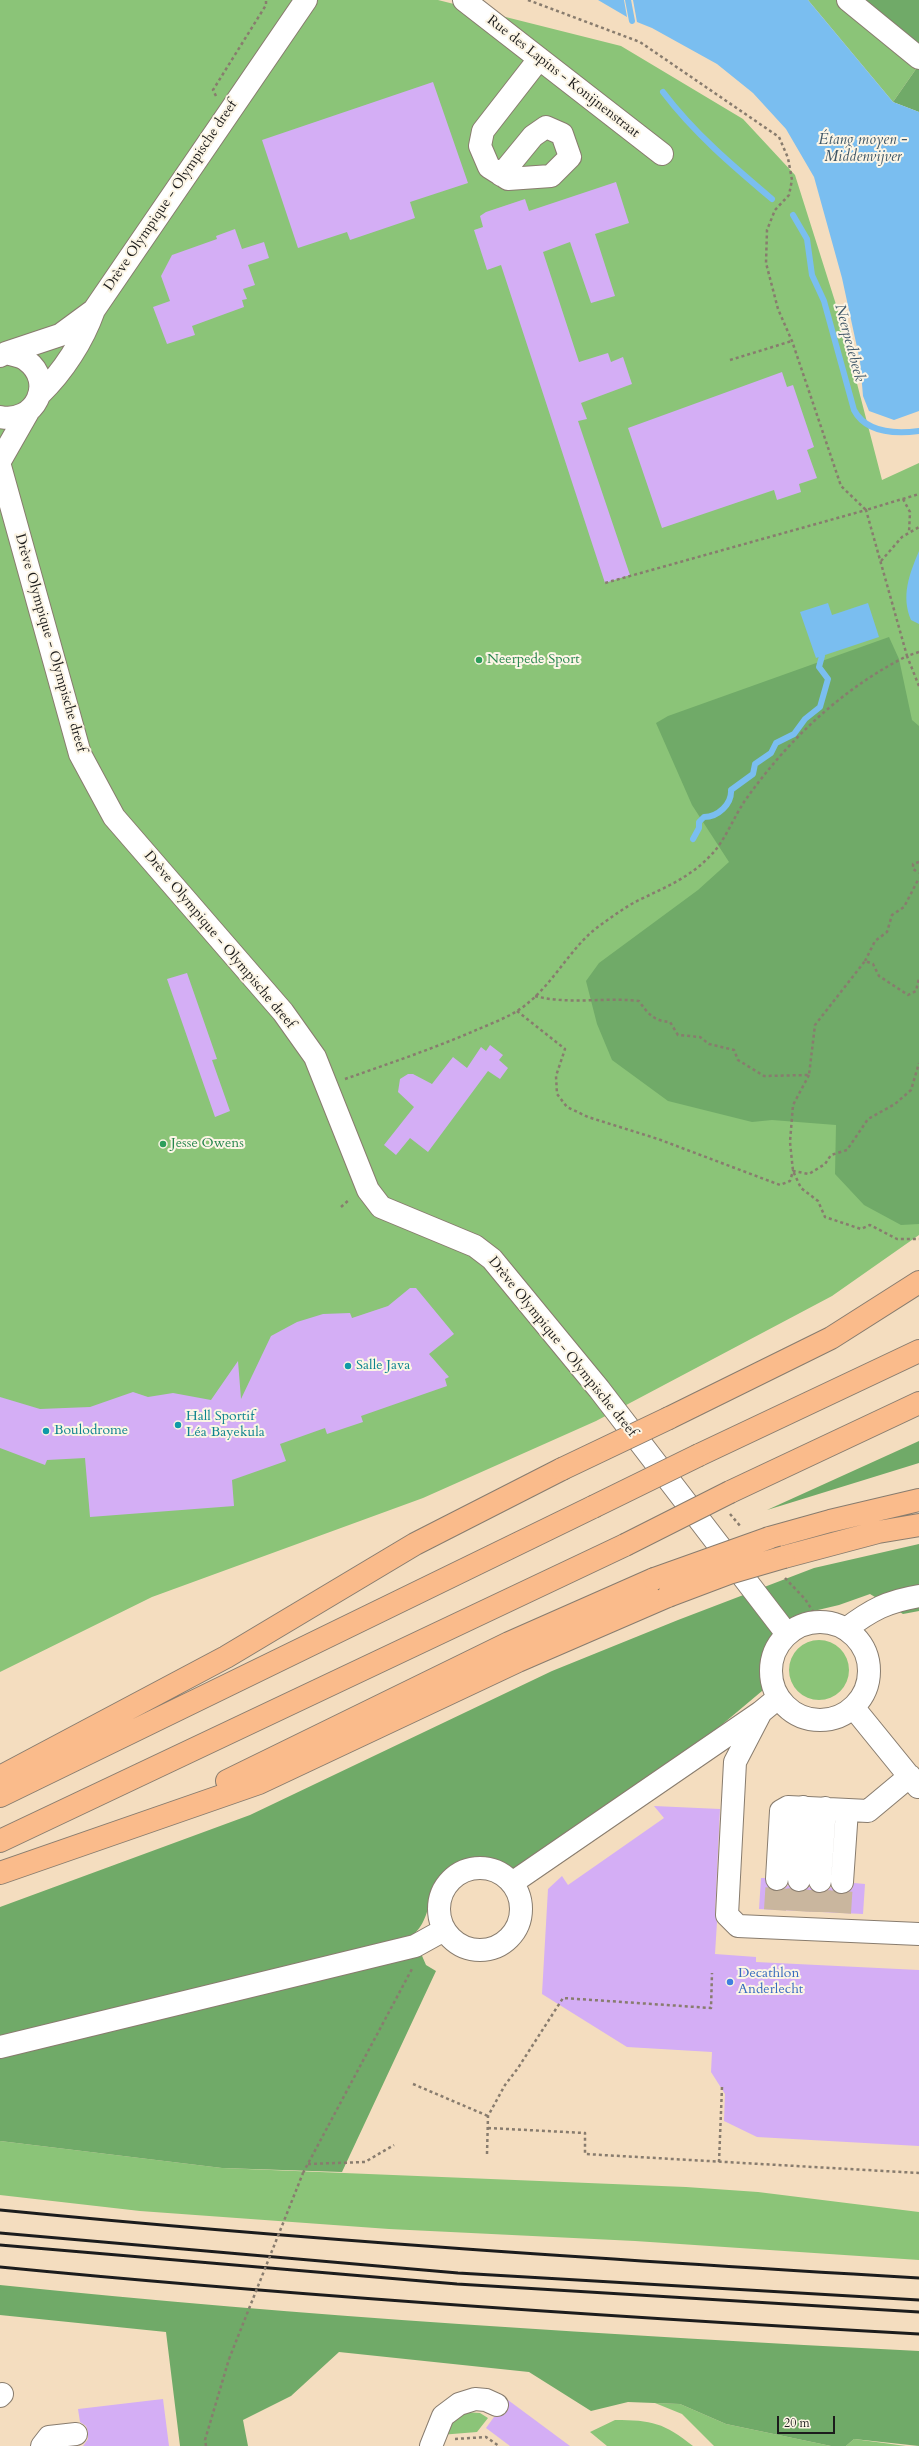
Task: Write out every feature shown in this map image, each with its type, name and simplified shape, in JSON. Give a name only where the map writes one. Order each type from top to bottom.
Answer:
[{"type":"highway","points":[[0,1777],[226,1657],[415,1544],[562,1469],[831,1338],[919,1282]]},
{"type":"highway","points":[[0,1796],[593,1506],[919,1351]]},
{"type":"highway","points":[[0,1841],[625,1545],[730,1492],[919,1403]]},
{"type":"highway","points":[[120,1830],[195,1797],[509,1643],[654,1580],[768,1538],[830,1521],[919,1500]]},
{"type":"highway","points":[[0,1873],[120,1830],[259,1783],[518,1661],[668,1596],[729,1573],[784,1557],[878,1532],[919,1525]]},
{"type":"street","name":"Drève Olympique - Olympische dreef","points":[[28,412],[35,404],[40,394],[51,383],[86,331],[94,310],[306,0]]},
{"type":"street","name":"Rue des Lapins - Konijnenstraat","points":[[464,0],[662,154]]},
{"type":"street","points":[[848,0],[919,58]]},
{"type":"street","points":[[501,175],[489,167],[480,146],[483,131],[539,59]]},
{"type":"street","points":[[3,354],[60,335],[94,310]]},
{"type":"street","points":[[3,354],[26,359],[35,369],[40,381],[40,394]]},
{"type":"street","points":[[0,417],[18,417],[28,412]]},
{"type":"street","points":[[0,461],[28,412]]},
{"type":"street","name":"Drève Olympique - Olympische dreef","points":[[0,466],[80,754],[114,817],[284,1012],[315,1057],[328,1085],[368,1190],[381,1207],[475,1246],[492,1259],[599,1389],[787,1634]]},
{"type":"street","points":[[846,1629],[867,1612],[895,1600],[919,1596]]},
{"type":"street","points":[[819,1621],[833,1623],[846,1629],[862,1645],[869,1665],[866,1688],[854,1707],[839,1716],[822,1720],[805,1718],[790,1710],[778,1698],[772,1682],[771,1664],[776,1648],[787,1634],[802,1625],[819,1621]]},
{"type":"street","points":[[512,1883],[761,1712],[778,1698]]},
{"type":"street","points":[[777,1879],[781,1811],[788,1807],[868,1810],[914,1782],[854,1707]]},
{"type":"street","points":[[761,1712],[735,1762],[727,1915],[738,1926],[775,1919],[840,1922],[919,1934]]},
{"type":"street","points":[[799,1880],[803,1807]]},
{"type":"street","points":[[820,1881],[825,1808]]},
{"type":"street","points":[[842,1882],[847,1810]]},
{"type":"street","points":[[482,1868],[499,1872],[512,1883],[521,1903],[519,1924],[506,1942],[490,1949],[472,1950],[450,1937],[444,1930],[439,1914],[441,1896],[450,1881],[459,1874],[464,1871],[482,1868]]},
{"type":"street","points":[[0,2047],[415,1946],[444,1930]]},
{"type":"street","points":[[432,2444],[443,2416],[459,2404],[475,2399],[486,2400],[497,2405]]},
{"type":"street","points":[[42,2446],[49,2437],[76,2434]]},
{"type":"path","points":[[226,116],[213,90],[266,5],[266,0]]},
{"type":"path","points":[[528,0],[640,42],[779,137],[788,158],[792,180],[789,195],[775,210],[767,230],[766,263],[778,309],[792,341],[841,486],[866,510],[907,656],[919,686]]},
{"type":"path","points":[[730,360],[792,341]]},
{"type":"path","points":[[605,583],[919,494]]},
{"type":"path","points":[[903,499],[910,512],[909,532]]},
{"type":"path","points":[[881,561],[909,532],[919,526]]},
{"type":"path","points":[[328,1085],[456,1039],[517,1011],[535,996],[580,943],[598,927],[637,901],[697,870],[714,852],[744,803],[780,756],[827,708],[885,667],[919,652]]},
{"type":"path","points":[[919,862],[913,864],[913,869],[919,873]]},
{"type":"path","points":[[919,878],[904,907],[892,914],[887,932],[875,941],[865,961],[815,1025],[809,1075],[794,1105],[790,1142],[793,1170],[801,1188],[818,1201],[825,1217],[861,1229],[870,1225],[897,1239],[919,1239]]},
{"type":"path","points":[[865,961],[873,964],[879,976],[908,995],[916,991],[919,978]]},
{"type":"path","points":[[535,996],[554,1001],[617,998],[639,1001],[649,1016],[660,1021],[670,1022],[678,1035],[700,1037],[708,1044],[734,1050],[738,1060],[764,1076],[809,1075]]},
{"type":"path","points":[[517,1011],[565,1049],[556,1076],[557,1094],[567,1106],[588,1117],[658,1138],[766,1181],[780,1185],[790,1181],[793,1170]]},
{"type":"path","points":[[793,1170],[810,1174],[825,1164],[831,1154],[847,1150],[868,1119],[895,1104],[911,1090],[919,1063]]},
{"type":"path","points":[[788,1582],[805,1599],[819,1621]]},
{"type":"path","points":[[206,2446],[206,2440],[229,2359],[303,2173],[418,1959],[415,1946]]},
{"type":"path","points":[[487,2154],[488,2116],[505,2085],[518,2068],[563,1998],[711,2008],[712,1973]]},
{"type":"path","points":[[413,2084],[488,2116]]},
{"type":"path","points":[[720,2162],[722,2087]]},
{"type":"path","points":[[488,2128],[585,2133],[585,2154],[919,2173]]},
{"type":"path","points":[[308,2164],[365,2162],[394,2145]]},
{"type":"path","points":[[432,2444],[486,2437],[499,2446]]},
{"type":"green space","name":"Neerpede Sport","points":[[0,0],[438,0],[621,46],[743,119],[795,175],[839,314],[882,480],[919,463],[919,1235],[832,1296],[596,1421],[423,1498],[152,1597],[0,1672]]},
{"type":"green space","points":[[808,0],[865,0],[906,35],[916,69],[893,102]]},
{"type":"green space","points":[[865,0],[919,0],[919,112],[893,102],[916,69],[906,35]]},
{"type":"green space","points":[[889,637],[899,659],[912,720],[919,726],[919,1224],[901,1225],[864,1205],[835,1174],[836,1125],[772,1120],[752,1122],[668,1101],[612,1060],[597,1024],[586,981],[599,963],[698,890],[729,862],[692,805],[656,723],[668,716]]},
{"type":"green space","points":[[919,1441],[919,1463],[767,1510]]},
{"type":"green space","points":[[919,1544],[919,1611],[903,1614],[870,1594],[839,1605],[801,1614],[775,1634],[764,1653],[762,1691],[712,1733],[515,1872],[496,1865],[477,1862],[459,1866],[450,1871],[442,1879],[433,1891],[421,1926],[413,1935],[426,1965],[436,1971],[342,2172],[222,2168],[0,2141],[0,1907],[250,1815],[552,1671],[678,1620],[814,1568]]},
{"type":"green space","points":[[819,1640],[835,1645],[840,1649],[844,1654],[849,1670],[844,1686],[840,1691],[835,1695],[819,1700],[803,1695],[798,1691],[794,1686],[789,1670],[794,1654],[798,1649],[803,1645]]},
{"type":"green space","points":[[0,2141],[222,2168],[686,2187],[758,2192],[919,2212],[919,2260],[635,2241],[389,2229],[140,2211],[0,2195]]},
{"type":"green space","points":[[0,2285],[230,2307],[344,2316],[574,2332],[919,2351],[919,2446],[854,2439],[846,2446],[831,2446],[726,2424],[680,2404],[628,2402],[591,2411],[529,2372],[339,2352],[291,2396],[243,2420],[248,2446],[180,2446],[166,2332],[0,2315]]},
{"type":"green space","points":[[655,2403],[680,2404],[726,2424],[831,2446],[714,2446],[682,2414]]},
{"type":"green space","points":[[465,2412],[480,2413],[488,2418],[477,2432],[440,2435],[449,2419]]},
{"type":"green space","points":[[615,2420],[639,2421],[657,2424],[674,2432],[693,2446],[607,2446],[590,2432]]},
{"type":"green space","points":[[854,2439],[906,2446],[846,2446]]},
{"type":"water","points":[[598,0],[624,0],[627,17]]},
{"type":"water","name":"Étang moyen - Middenvijver","points":[[633,0],[808,0],[893,102],[919,112],[919,411],[894,420],[869,411],[863,396],[860,361],[842,278],[814,177],[786,129],[753,93],[717,64],[652,28],[637,22]]},
{"type":"water","points":[[919,551],[919,624],[911,620],[908,611],[906,594],[909,577]]},
{"type":"water","points":[[828,603],[832,615],[868,603],[879,637],[816,658],[800,612]]},
{"type":"building","points":[[433,82],[468,183],[410,202],[415,218],[350,240],[347,232],[298,248],[262,140]]},
{"type":"building","points":[[616,182],[629,223],[595,234],[615,296],[591,303],[570,242],[543,252],[579,362],[608,353],[611,362],[623,357],[632,384],[581,403],[587,419],[578,421],[630,575],[605,583],[501,265],[487,270],[474,230],[483,227],[480,216],[486,212],[525,199],[529,211]]},
{"type":"building","points":[[235,229],[242,249],[264,242],[269,258],[248,265],[255,285],[243,289],[247,299],[242,300],[244,307],[192,326],[195,335],[167,344],[153,307],[170,301],[161,276],[172,255],[217,239],[216,236]]},
{"type":"building","points":[[782,372],[787,387],[793,385],[814,447],[807,450],[817,478],[799,484],[801,492],[777,500],[774,490],[662,528],[628,428]]},
{"type":"building","points":[[187,973],[217,1059],[212,1060],[230,1111],[215,1117],[167,979]]},
{"type":"building","points":[[490,1045],[503,1055],[499,1060],[508,1068],[500,1079],[488,1071],[428,1152],[410,1138],[396,1155],[384,1145],[414,1107],[398,1092],[400,1079],[408,1074],[413,1074],[432,1084],[453,1057],[467,1068],[481,1047],[486,1051]]},
{"type":"building","points":[[410,1288],[416,1288],[454,1334],[429,1354],[449,1377],[445,1379],[447,1386],[361,1416],[363,1422],[327,1434],[325,1428],[280,1444],[286,1461],[232,1480],[234,1506],[90,1517],[85,1458],[47,1460],[45,1465],[0,1448],[0,1397],[40,1409],[90,1407],[133,1392],[148,1397],[173,1393],[211,1400],[238,1361],[241,1399],[271,1336],[297,1322],[323,1314],[350,1313],[352,1318],[388,1306]]},
{"type":"building","name":"Decathlon Anderlecht","points":[[654,1806],[720,1809],[715,1914],[717,1922],[715,1954],[756,1957],[756,1962],[919,1970],[919,2146],[757,2137],[724,2121],[725,2094],[711,2072],[712,2052],[627,2047],[542,1994],[548,1889],[562,1876],[568,1885],[664,1818]]},
{"type":"building","points":[[761,1878],[765,1878],[770,1889],[777,1891],[783,1890],[788,1885],[798,1892],[809,1887],[820,1893],[826,1892],[831,1887],[835,1892],[842,1894],[852,1889],[854,1883],[865,1884],[863,1914],[759,1909]]},
{"type":"building","points":[[163,2399],[169,2446],[83,2446],[88,2439],[88,2432],[86,2426],[80,2422],[78,2409]]},
{"type":"building","points":[[508,2400],[570,2446],[510,2446],[486,2428],[494,2417],[504,2415],[508,2410]]},
{"type":"waterway","name":"Neerpedebeek","points":[[628,0],[632,21]]},
{"type":"waterway","name":"Neerpedebeek","points":[[663,92],[701,135],[772,199]]},
{"type":"waterway","name":"Neerpedebeek","points":[[793,215],[807,239],[812,275],[824,301],[854,410],[859,418],[874,428],[891,432],[919,431]]},
{"type":"waterway","points":[[693,839],[699,828],[699,822],[704,817],[714,815],[723,809],[727,805],[731,795],[731,790],[753,774],[755,764],[771,753],[776,743],[794,734],[805,719],[820,707],[828,679],[819,667],[822,656]]},
{"type":"tunnel","points":[[775,1910],[777,1879]]},
{"type":"tunnel","points":[[797,1911],[799,1880]]},
{"type":"tunnel","points":[[819,1912],[820,1881]]},
{"type":"tunnel","points":[[840,1913],[842,1882]]},
{"type":"railway","points":[[0,2210],[344,2240],[919,2278]]},
{"type":"railway","points":[[0,2233],[458,2273],[919,2300]]},
{"type":"railway","points":[[0,2245],[457,2284],[919,2312]]},
{"type":"railway","points":[[0,2267],[344,2297],[689,2321],[919,2334]]},
{"type":"place","name":"Neerpede Sport","points":[[479,660]]},
{"type":"place","name":"Jesse Owens","points":[[163,1144]]},
{"type":"place","name":"Salle Java","points":[[348,1366]]},
{"type":"place","name":"Hall Sportif Léa Bayekula","points":[[178,1425]]},
{"type":"place","name":"Boulodrome","points":[[46,1431]]},
{"type":"place","name":"Decathlon Anderlecht","points":[[730,1982]]}]
